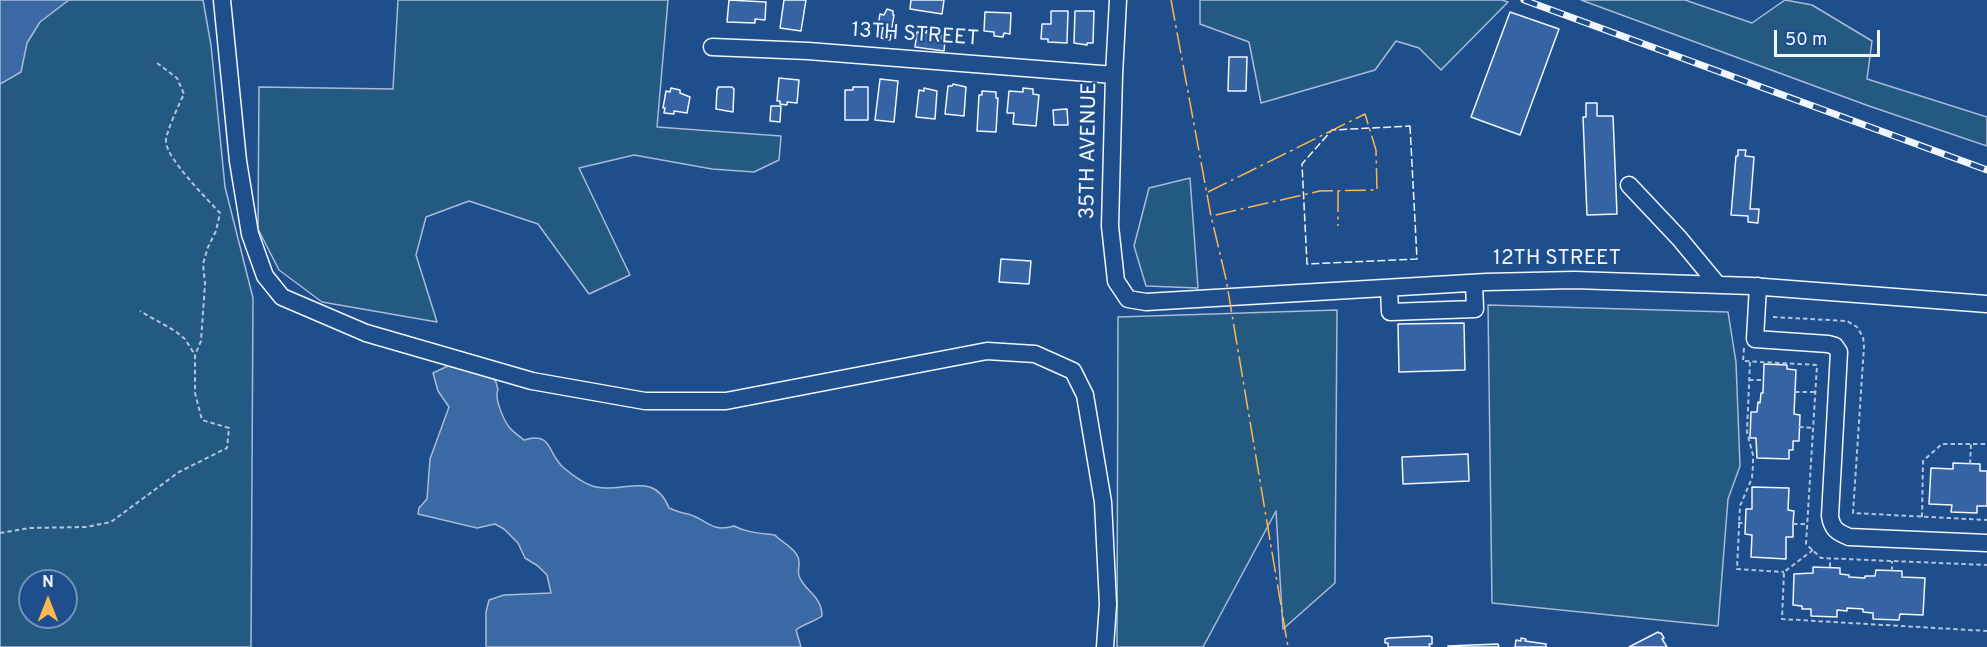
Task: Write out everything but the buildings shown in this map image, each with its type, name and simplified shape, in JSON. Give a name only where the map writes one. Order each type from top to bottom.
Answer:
[{"type":"street","points":[[222,0],[238,161],[250,234],[265,276],[282,297],[366,333],[532,381],[645,401],[726,400],[987,351],[1035,354],[1073,371],[1085,395],[1103,502],[1108,604],[1105,647]]},
{"type":"street","name":"35TH AVENUE","points":[[1118,0],[1110,226],[1116,281],[1128,299]]},
{"type":"street","name":"13TH STREET","points":[[712,47],[808,51],[1114,75]]},
{"type":"street","points":[[1629,185],[1679,238],[1718,285]]},
{"type":"street","name":"12TH STREET","points":[[1128,299],[1146,302],[1474,283],[1574,280],[1758,286],[1987,304]]},
{"type":"street","points":[[1389,288],[1390,312],[1475,309],[1474,283]]},
{"type":"street","points":[[1758,286],[1755,339],[1828,344],[1835,346],[1839,352],[1830,516],[1832,526],[1837,532],[1849,537],[1987,543]]},
{"type":"path","points":[[0,533],[29,528],[86,527],[111,522],[179,472],[227,448],[229,428],[202,420],[195,393],[195,355],[201,341],[205,284],[202,264],[216,231],[220,213],[195,186],[170,152],[166,142],[184,94],[177,78],[157,63]]},
{"type":"path","points":[[140,311],[185,339],[195,355]]},
{"type":"path","points":[[1750,361],[1747,432],[1754,455],[1754,466],[1752,478],[1740,506],[1737,569],[1784,572],[1813,550],[1821,558],[1987,566]]},
{"type":"path","points":[[1749,380],[1763,380]]},
{"type":"path","points":[[1795,392],[1816,392]]},
{"type":"path","points":[[1799,427],[1814,428]]},
{"type":"path","points":[[1922,517],[1923,461],[1942,444],[1987,444]]},
{"type":"path","points":[[1970,464],[1971,444]]},
{"type":"path","points":[[1967,519],[1968,513]]},
{"type":"path","points":[[1738,523],[1745,523]]},
{"type":"path","points":[[1793,524],[1808,524]]},
{"type":"path","points":[[1830,558],[1830,567]]},
{"type":"path","points":[[1892,561],[1892,571]]},
{"type":"path","points":[[1784,572],[1782,619],[1987,631]]},
{"type":"path","points":[[1828,616],[1828,622]]},
{"type":"path","points":[[1889,620],[1889,626]]},
{"type":"shaded area","points":[[0,0],[203,0],[211,45],[225,187],[253,298],[251,647],[0,647]]},
{"type":"shaded area","points":[[0,0],[69,0],[40,22],[27,43],[21,72],[0,84]]},
{"type":"shaded area","points":[[398,0],[668,0],[657,127],[781,136],[779,160],[754,172],[712,169],[634,155],[579,168],[630,275],[589,294],[538,224],[469,201],[426,217],[416,255],[437,322],[322,302],[279,270],[258,229],[259,87],[393,89]]},
{"type":"shaded area","points":[[1200,0],[1502,0],[1508,2],[1441,70],[1419,48],[1396,41],[1375,70],[1261,103],[1249,42],[1200,24]]},
{"type":"shaded area","points":[[1581,0],[1685,0],[1752,23],[1785,0],[1812,5],[1872,41],[1867,79],[1987,117],[1987,146],[1869,106]]},
{"type":"shaded area","points":[[1190,178],[1198,288],[1146,286],[1134,246],[1149,188]]},
{"type":"shaded area","points":[[1488,305],[1728,312],[1736,362],[1740,466],[1728,499],[1718,626],[1492,603]]},
{"type":"shaded area","points":[[1337,310],[1335,583],[1283,629],[1276,511],[1203,647],[1117,647],[1118,317]]},
{"type":"shaded area","points":[[448,366],[490,374],[496,382],[497,398],[510,429],[524,440],[533,438],[545,441],[567,471],[584,482],[592,486],[607,488],[647,486],[663,496],[669,508],[694,516],[714,527],[734,526],[775,535],[796,553],[799,559],[798,571],[801,581],[816,598],[821,609],[822,616],[796,630],[801,647],[486,647],[486,612],[489,600],[504,595],[551,593],[547,575],[525,558],[518,543],[504,529],[495,524],[477,528],[418,514],[419,508],[427,499],[430,459],[449,407],[438,391],[433,373]]},
{"type":"railway","points":[[1524,0],[1987,170]]},
{"type":"fence","points":[[1410,126],[1417,259],[1307,264],[1302,164],[1332,130],[1410,126]]},
{"type":"power","points":[[1171,0],[1211,216],[1226,279],[1288,647]]},
{"type":"power","points":[[1208,192],[1365,114],[1376,150],[1377,190],[1320,191],[1211,216]]},
{"type":"power","points":[[1338,191],[1338,226]]}]
